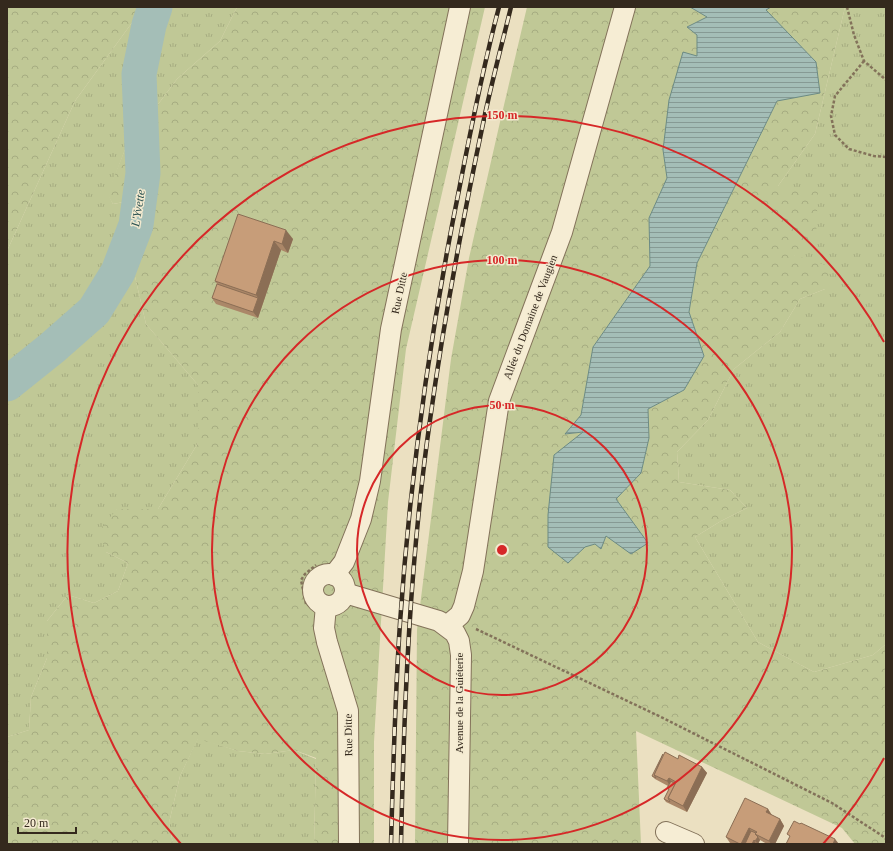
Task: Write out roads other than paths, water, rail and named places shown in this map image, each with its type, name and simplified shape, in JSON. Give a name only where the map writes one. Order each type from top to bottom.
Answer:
[{"type":"street","name":"Rue Ditte","points":[[334,575],[344,562],[361,519],[370,481],[391,329],[460,7]]},
{"type":"street","name":"Allée du Domaine de Vaugien","points":[[452,622],[464,606],[473,571],[499,401],[562,232],[625,7]]},
{"type":"street","points":[[329,574],[342,580],[345,593],[343,598],[336,605],[326,606],[317,600],[313,591],[319,577],[329,574]]},
{"type":"street","name":"Avenue de la Guiéterie","points":[[345,593],[439,621],[452,622],[454,633],[459,642],[461,655],[458,844]]},
{"type":"street","name":"Rue Ditte","points":[[326,606],[324,628],[348,710],[349,844]]},
{"type":"street","points":[[666,832],[694,844]]},
{"type":"water","points":[[690,7],[771,7],[766,10],[816,62],[820,93],[777,101],[697,263],[689,312],[704,356],[684,390],[648,409],[649,438],[641,473],[616,499],[648,543],[631,554],[606,536],[601,549],[595,544],[585,547],[568,563],[548,547],[548,515],[554,455],[583,432],[565,434],[581,415],[593,347],[650,266],[649,218],[667,178],[663,150],[669,100],[683,52],[697,56],[697,35],[687,27],[707,17]]},
{"type":"waterway","name":"L'Yvette","points":[[7,384],[52,348],[94,311],[118,272],[136,225],[143,173],[139,74],[149,25],[155,7]]},
{"type":"railway","points":[[391,844],[395,706],[400,623],[415,460],[430,352],[449,244],[468,144],[499,7]]},
{"type":"railway","points":[[401,844],[409,631],[417,525],[423,473],[435,382],[454,269],[487,105],[511,7]]}]
